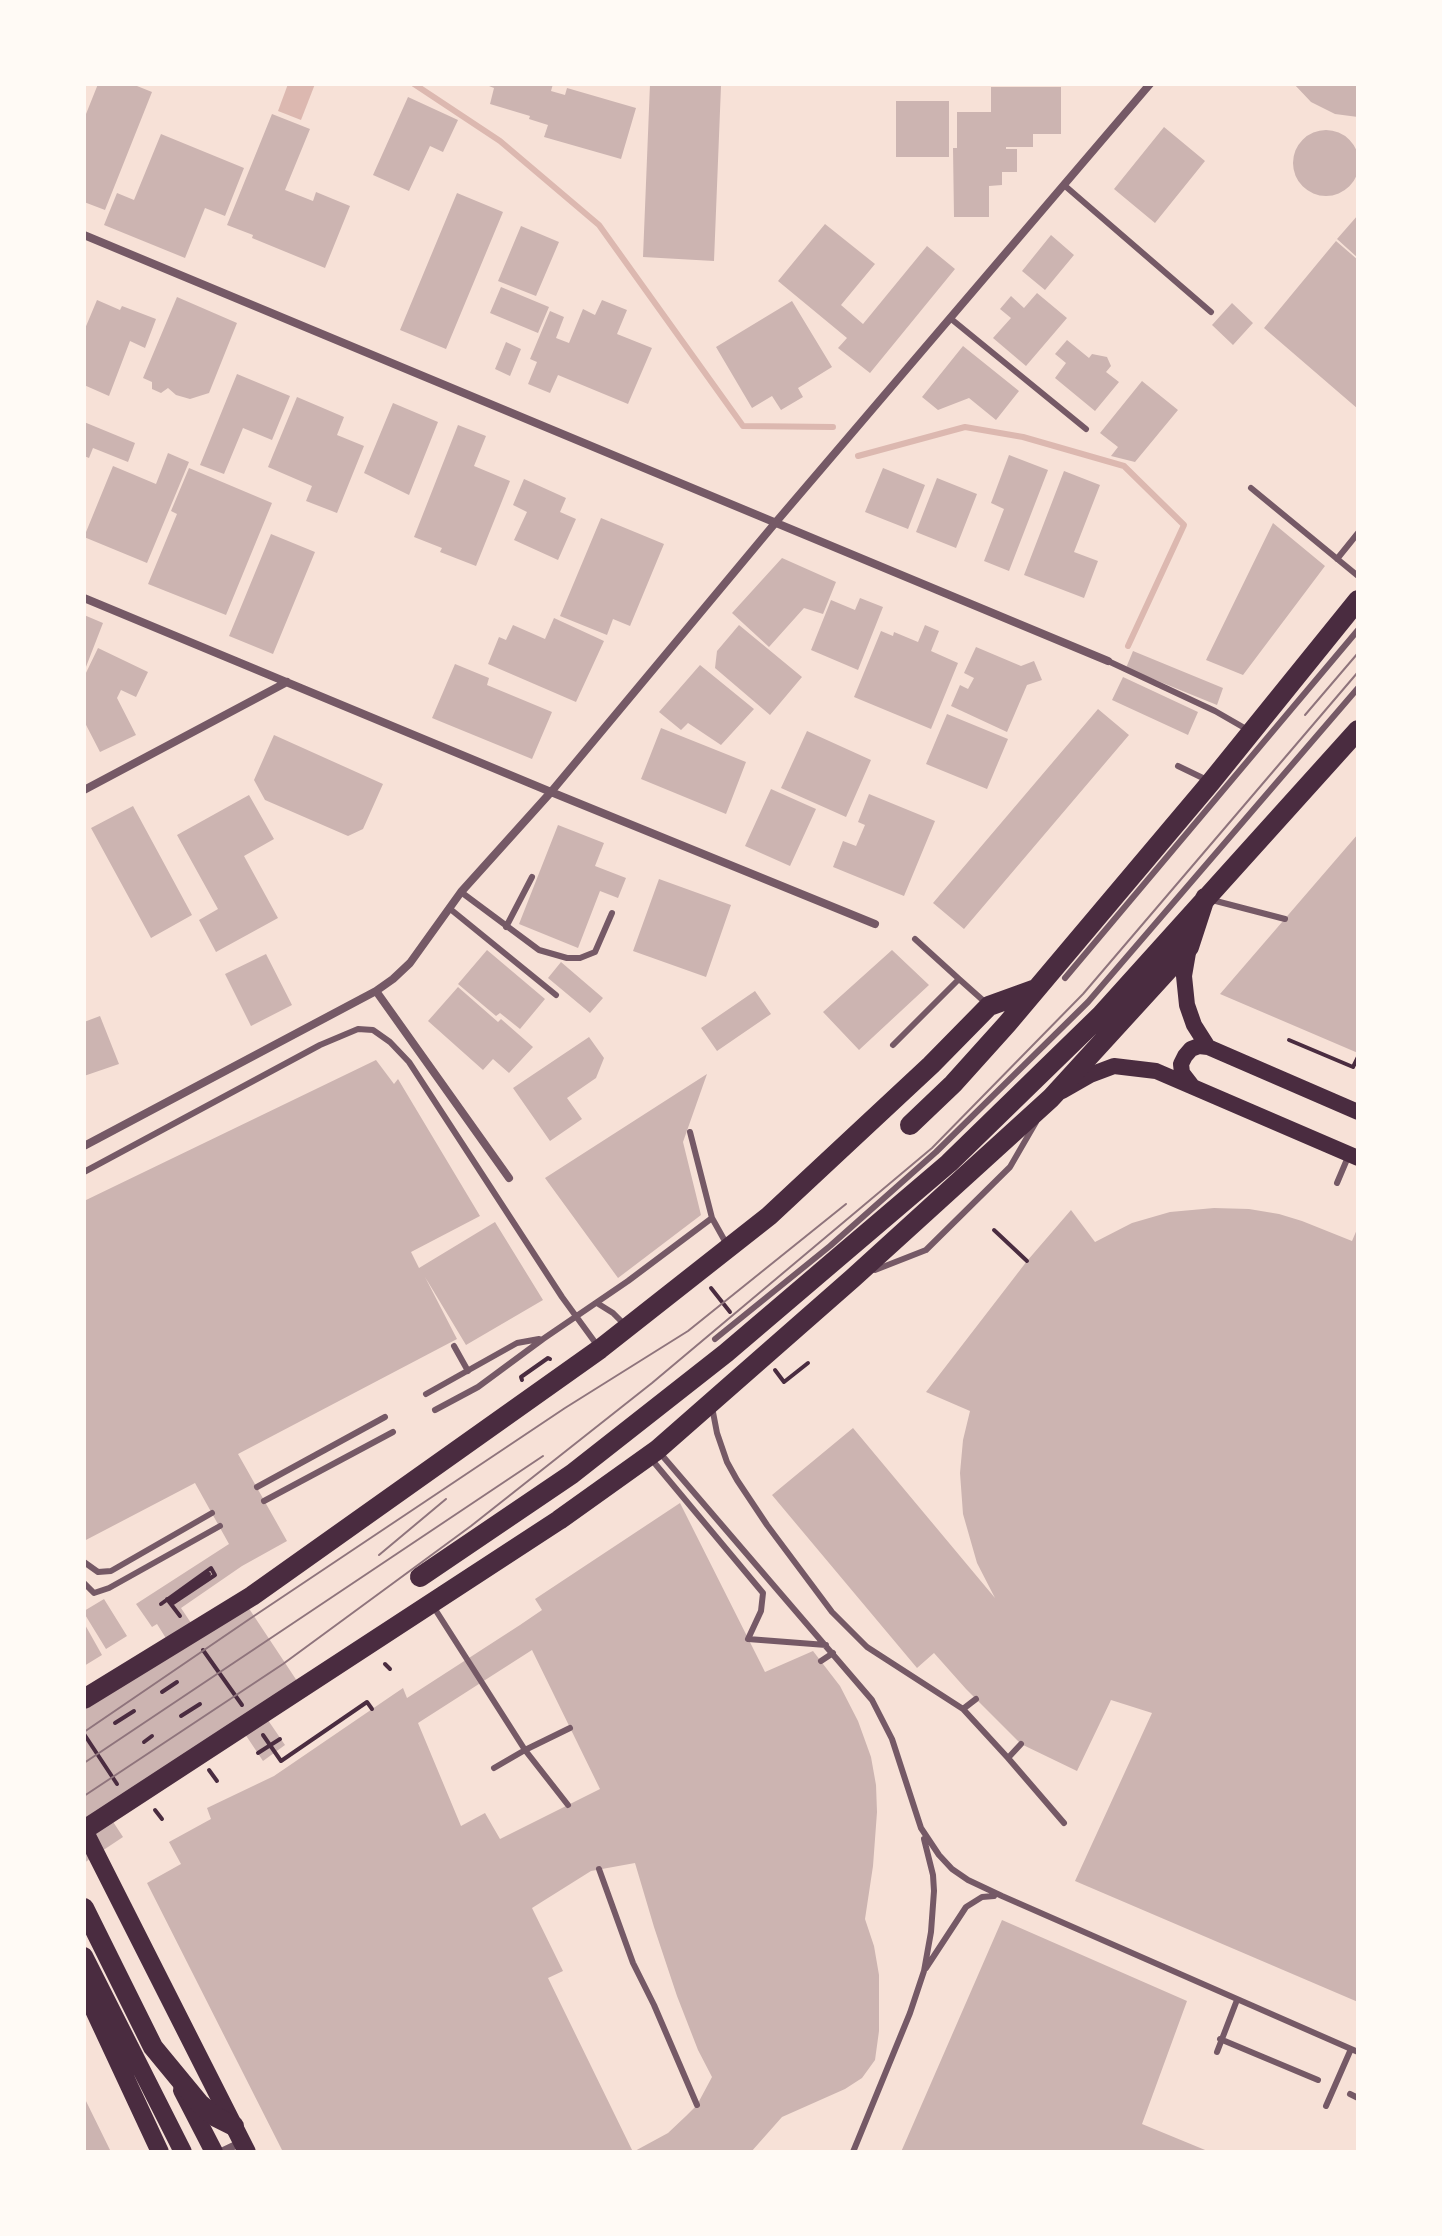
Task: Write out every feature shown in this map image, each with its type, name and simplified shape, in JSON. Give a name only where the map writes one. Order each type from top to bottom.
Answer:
[{"type":"highway","points":[[910,1125],[953,1084],[1036,989],[1211,782],[1358,600]]},
{"type":"highway","points":[[420,1577],[572,1474],[726,1353],[949,1163],[1101,1015],[1358,730]]},
{"type":"highway","points":[[84,1830],[559,1520],[653,1453],[853,1278],[1051,1098],[1189,947],[1205,898]]},
{"type":"highway","points":[[84,1699],[252,1596],[600,1349],[769,1216],[890,1105],[989,1006],[1036,989]]},
{"type":"highway","points":[[84,1908],[153,2047],[200,2104],[241,2140]]},
{"type":"main road","points":[[1189,947],[1184,976],[1187,1005],[1194,1025],[1208,1047]]},
{"type":"main road","points":[[1192,1086],[1182,1073],[1181,1064],[1191,1049],[1208,1047],[1358,1112]]},
{"type":"main road","points":[[1051,1098],[1090,1075],[1114,1066],[1156,1071],[1354,1156]]},
{"type":"main road","points":[[84,1830],[241,2140]]},
{"type":"main road","points":[[84,1896],[214,2152]]},
{"type":"main road","points":[[84,1956],[183,2152]]},
{"type":"main road","points":[[84,1989],[160,2152]]},
{"type":"street","points":[[84,1146],[376,991],[410,963],[461,892],[551,792],[776,522],[1150,84]]},
{"type":"street","points":[[84,235],[1108,661]]},
{"type":"street","points":[[84,598],[875,924]]},
{"type":"street","points":[[84,790],[287,682]]},
{"type":"street","points":[[376,991],[509,1178]]},
{"type":"street","points":[[221,2152],[241,2140]]},
{"type":"lane","points":[[1064,185],[1211,312]]},
{"type":"lane","points":[[950,318],[1086,429]]},
{"type":"lane","points":[[1251,488],[1358,576]]},
{"type":"lane","points":[[1337,559],[1358,533]]},
{"type":"lane","points":[[1065,978],[1358,630]]},
{"type":"lane","points":[[1108,661],[1215,711],[1251,732]]},
{"type":"lane","points":[[715,1339],[830,1246],[936,1152],[1088,1002],[1358,688]]},
{"type":"lane","points":[[1178,766],[1211,782]]},
{"type":"lane","points":[[506,927],[532,877]]},
{"type":"lane","points":[[461,892],[539,950],[557,956],[580,958],[595,952],[612,913]]},
{"type":"lane","points":[[1205,898],[1285,919]]},
{"type":"lane","points":[[449,908],[556,995]]},
{"type":"lane","points":[[915,939],[989,1006]]},
{"type":"lane","points":[[893,1045],[959,979]]},
{"type":"lane","points":[[84,1172],[320,1045],[358,1029],[373,1030],[409,1062],[562,1297],[600,1349]]},
{"type":"lane","points":[[853,1278],[926,1250],[1010,1167],[1051,1098]]},
{"type":"lane","points":[[690,1132],[712,1218],[729,1248]]},
{"type":"lane","points":[[1337,1183],[1354,1156]]},
{"type":"lane","points":[[435,1410],[478,1387],[712,1218]]},
{"type":"lane","points":[[597,1303],[628,1328]]},
{"type":"lane","points":[[426,1394],[517,1343],[543,1339]]},
{"type":"lane","points":[[454,1346],[468,1371]]},
{"type":"lane","points":[[711,1402],[722,1448],[737,1480],[832,1612],[867,1647],[963,1709],[1064,1823]]},
{"type":"lane","points":[[257,1487],[385,1417]]},
{"type":"lane","points":[[264,1501],[393,1432]]},
{"type":"lane","points":[[653,1453],[761,1589],[763,1604],[748,1639],[826,1645]]},
{"type":"lane","points":[[653,1453],[872,1700],[900,1760],[921,1828],[931,1864],[934,1891],[924,1971],[853,2152]]},
{"type":"lane","points":[[84,1562],[98,1572],[111,1571],[212,1513]]},
{"type":"lane","points":[[84,1583],[94,1593],[109,1588],[220,1526]]},
{"type":"lane","points":[[432,1603],[525,1750],[568,1805]]},
{"type":"lane","points":[[821,1661],[833,1653]]},
{"type":"lane","points":[[963,1709],[976,1699]]},
{"type":"lane","points":[[494,1768],[570,1728]]},
{"type":"lane","points":[[1008,1758],[1021,1744]]},
{"type":"lane","points":[[921,1828],[939,1855],[968,1880],[1354,2050],[1326,2106]]},
{"type":"lane","points":[[599,1869],[633,1963],[697,2105]]},
{"type":"lane","points":[[924,1971],[966,1907],[982,1897],[1002,1896]]},
{"type":"lane","points":[[1217,2052],[1237,2000]]},
{"type":"lane","points":[[1220,2039],[1318,2080]]},
{"type":"lane","points":[[1350,2094],[1358,2098]]},
{"type":"path","points":[[1289,1040],[1353,1067],[1358,1057]]},
{"type":"path","points":[[994,1230],[1027,1261]]},
{"type":"path","points":[[784,1382],[808,1363]]},
{"type":"path","points":[[161,1604],[211,1568],[215,1575],[208,1577],[171,1600],[173,1603],[208,1577]]},
{"type":"path","points":[[168,1599],[184,1622]]},
{"type":"path","points":[[200,1645],[246,1710]]},
{"type":"path","points":[[385,1664],[390,1669]]},
{"type":"path","points":[[162,1692],[177,1682]]},
{"type":"path","points":[[262,1733],[281,1761],[367,1702],[372,1709]]},
{"type":"path","points":[[181,1716],[200,1704]]},
{"type":"path","points":[[115,1723],[134,1711]]},
{"type":"path","points":[[84,1734],[128,1801]]},
{"type":"path","points":[[144,1742],[152,1736]]},
{"type":"path","points":[[258,1753],[280,1739]]},
{"type":"path","points":[[213,1784],[221,1779]]},
{"type":"path","points":[[155,1810],[162,1819]]},
{"type":"shaded area","points":[[288,84],[315,84],[301,120],[278,111]]},
{"type":"building","points":[[98,84],[132,84],[152,92],[105,210],[84,202],[84,119]]},
{"type":"building","points":[[484,84],[553,84],[551,91],[565,95],[567,88],[636,108],[621,159],[544,137],[548,125],[490,104],[494,88]]},
{"type":"building","points":[[650,84],[721,86],[714,261],[643,257]]},
{"type":"building","points":[[1294,84],[1358,84],[1358,117],[1335,114],[1311,102]]},
{"type":"building","points":[[991,87],[1061,87],[1061,134],[1033,134],[1033,147],[1006,147],[1017,149],[1017,172],[1002,172],[1002,185],[989,186],[989,217],[954,217],[953,148],[957,148],[957,112],[991,112]]},
{"type":"building","points":[[408,97],[458,120],[443,152],[430,146],[409,191],[373,175]]},
{"type":"building","points":[[896,101],[949,101],[949,157],[896,157]]},
{"type":"building","points":[[272,114],[310,129],[285,190],[313,201],[316,192],[350,206],[325,268],[227,225]]},
{"type":"building","points":[[1164,127],[1205,161],[1155,223],[1114,189]]},
{"type":"building","points":[[1326,130],[1339,133],[1349,140],[1356,150],[1359,163],[1356,176],[1349,186],[1339,193],[1326,196],[1313,193],[1303,186],[1296,176],[1293,163],[1296,150],[1303,140],[1313,133]]},
{"type":"building","points":[[161,134],[244,168],[225,216],[205,208],[185,258],[104,225],[117,193],[134,200]]},
{"type":"building","points":[[457,193],[503,212],[446,349],[400,330]]},
{"type":"building","points":[[1358,215],[1358,258],[1337,239]]},
{"type":"building","points":[[825,224],[875,264],[841,305],[863,324],[927,246],[955,269],[870,373],[838,348],[847,338],[778,281]]},
{"type":"building","points":[[521,226],[559,242],[536,296],[498,281]]},
{"type":"building","points":[[1051,235],[1074,255],[1045,290],[1022,271]]},
{"type":"building","points":[[1336,241],[1358,260],[1358,409],[1264,328]]},
{"type":"building","points":[[501,287],[549,307],[538,333],[490,313]]},
{"type":"building","points":[[1037,293],[1067,318],[1026,366],[993,338],[1011,318],[1000,309],[1011,296],[1024,308]]},
{"type":"building","points":[[177,297],[237,323],[209,393],[190,399],[176,395],[168,388],[161,393],[152,389],[152,382],[143,378]]},
{"type":"building","points":[[97,300],[120,310],[122,306],[156,319],[145,348],[130,341],[109,396],[84,385],[84,331]]},
{"type":"building","points":[[602,300],[627,310],[617,334],[652,348],[628,404],[558,375],[550,393],[528,384],[537,362],[530,359],[550,311],[564,317],[556,338],[569,343],[583,309],[595,315]]},
{"type":"building","points":[[792,301],[832,367],[798,388],[803,397],[781,410],[772,396],[752,408],[716,347]]},
{"type":"building","points":[[1232,303],[1253,323],[1233,345],[1212,325]]},
{"type":"building","points":[[1067,340],[1089,358],[1092,354],[1107,357],[1111,366],[1106,372],[1119,382],[1095,411],[1055,378],[1066,363],[1055,354]]},
{"type":"building","points":[[506,342],[521,349],[510,376],[495,369]]},
{"type":"building","points":[[963,346],[1019,391],[996,420],[969,398],[938,410],[922,397]]},
{"type":"building","points":[[237,374],[290,396],[272,440],[243,428],[224,474],[200,465]]},
{"type":"building","points":[[1142,381],[1178,410],[1135,462],[1111,456],[1118,447],[1100,433]]},
{"type":"building","points":[[297,397],[344,417],[337,435],[364,446],[337,513],[306,501],[312,486],[268,467]]},
{"type":"building","points":[[393,403],[438,422],[409,495],[364,473]]},
{"type":"building","points":[[84,422],[135,443],[128,462],[93,448],[89,458],[84,456]]},
{"type":"building","points":[[458,425],[486,436],[474,466],[510,481],[476,566],[440,552],[442,548],[414,537]]},
{"type":"building","points":[[168,453],[189,462],[147,563],[84,537],[113,466],[156,484]]},
{"type":"building","points":[[1009,455],[1048,470],[1009,571],[984,561],[1004,509],[991,503]]},
{"type":"building","points":[[189,468],[272,503],[226,615],[148,584],[177,514],[171,511]]},
{"type":"building","points":[[883,468],[925,485],[908,529],[865,512]]},
{"type":"building","points":[[1064,471],[1100,485],[1074,552],[1098,561],[1084,598],[1024,575]]},
{"type":"building","points":[[937,478],[977,494],[956,548],[916,532]]},
{"type":"building","points":[[524,479],[566,498],[560,512],[576,519],[558,560],[514,540],[527,512],[513,505]]},
{"type":"building","points":[[601,518],[664,544],[630,626],[613,619],[607,635],[560,616]]},
{"type":"building","points":[[1273,523],[1325,566],[1243,675],[1206,660]]},
{"type":"building","points":[[271,534],[315,552],[273,654],[229,636]]},
{"type":"building","points":[[782,558],[836,582],[823,614],[804,608],[769,647],[732,613]]},
{"type":"building","points":[[860,598],[883,607],[858,670],[811,650],[831,600],[855,610]]},
{"type":"building","points":[[84,615],[103,623],[84,672]]},
{"type":"building","points":[[554,618],[604,641],[576,702],[488,664],[499,637],[506,640],[513,625],[545,639]]},
{"type":"building","points":[[739,625],[802,677],[770,715],[715,668],[717,651]]},
{"type":"building","points":[[925,625],[939,631],[931,651],[958,663],[931,729],[854,697],[881,631],[893,636],[894,632],[918,642]]},
{"type":"building","points":[[976,647],[1021,666],[1034,661],[1042,680],[1027,685],[1007,732],[951,706],[960,685],[968,689],[974,678],[964,673]]},
{"type":"building","points":[[98,648],[148,672],[136,697],[121,690],[117,698],[136,735],[100,752],[84,721],[84,677]]},
{"type":"building","points":[[1133,651],[1223,688],[1217,705],[1126,668]]},
{"type":"building","points":[[455,664],[489,678],[487,685],[552,712],[532,759],[432,718]]},
{"type":"building","points":[[700,665],[754,709],[721,745],[688,723],[681,730],[659,712]]},
{"type":"building","points":[[1123,677],[1198,712],[1188,735],[1112,700]]},
{"type":"building","points":[[1098,709],[1129,735],[964,929],[933,903]]},
{"type":"building","points":[[947,714],[1008,739],[987,789],[926,764]]},
{"type":"building","points":[[661,728],[746,762],[726,814],[641,779]]},
{"type":"building","points":[[807,731],[871,760],[846,817],[781,788]]},
{"type":"building","points":[[274,735],[383,784],[363,829],[348,836],[265,800],[254,780]]},
{"type":"building","points":[[771,789],[816,809],[790,866],[745,846]]},
{"type":"building","points":[[869,794],[935,821],[904,896],[833,867],[843,841],[856,846],[865,825],[858,822]]},
{"type":"building","points":[[249,795],[274,839],[244,856],[278,918],[216,952],[199,920],[218,909],[177,835]]},
{"type":"building","points":[[133,806],[192,915],[151,938],[91,828]]},
{"type":"building","points":[[558,825],[604,843],[595,866],[626,878],[618,898],[600,891],[578,948],[519,924]]},
{"type":"building","points":[[1358,834],[1358,1053],[1220,994]]},
{"type":"building","points":[[659,879],[731,905],[706,977],[633,951]]},
{"type":"building","points":[[487,950],[545,999],[520,1029],[500,1013],[496,1016],[458,984]]},
{"type":"building","points":[[892,950],[929,985],[859,1050],[823,1012]]},
{"type":"building","points":[[266,954],[292,1005],[251,1026],[225,974]]},
{"type":"building","points":[[561,962],[603,998],[590,1013],[548,978]]},
{"type":"building","points":[[458,987],[533,1047],[509,1073],[493,1059],[483,1070],[428,1021]]},
{"type":"building","points":[[755,991],[771,1014],[717,1051],[701,1028]]},
{"type":"building","points":[[100,1016],[119,1064],[84,1076],[84,1022]]},
{"type":"building","points":[[589,1037],[604,1058],[596,1078],[567,1098],[582,1119],[550,1141],[513,1088]]},
{"type":"building","points":[[376,1060],[394,1084],[398,1079],[480,1216],[411,1252],[419,1268],[495,1222],[543,1300],[466,1345],[425,1277],[457,1339],[238,1454],[287,1541],[242,1566],[181,1608],[199,1635],[246,1604],[299,1684],[261,1710],[285,1745],[263,1761],[239,1725],[108,1814],[123,1837],[84,1863],[84,1710],[174,1651],[157,1624],[152,1627],[136,1604],[229,1544],[195,1483],[84,1541],[84,1201]]},
{"type":"building","points":[[707,1074],[683,1142],[701,1215],[618,1278],[545,1178]]},
{"type":"building","points":[[1214,1208],[1279,1214],[1352,1241],[1358,1227],[1358,2002],[1075,1881],[1152,1713],[1111,1700],[1077,1771],[1021,1744],[934,1653],[917,1668],[772,1495],[853,1428],[995,1598],[977,1563],[963,1514],[960,1473],[970,1411],[926,1392],[1027,1261],[1071,1210],[1095,1242],[1132,1223],[1170,1212]]},
{"type":"building","points":[[680,1503],[765,1672],[813,1651],[840,1686],[858,1721],[871,1757],[876,1785],[873,1866],[865,1919],[879,1975],[879,2031],[875,2060],[862,2078],[845,2089],[782,2117],[751,2152],[633,2152],[283,2152],[147,1883],[181,1864],[169,1842],[211,1819],[207,1808],[274,1776],[403,1688],[407,1698],[542,1610],[535,1599]],"holes":[[[532,1650],[600,1789],[500,1839],[485,1813],[461,1826],[418,1723]],[[635,1863],[677,1996],[712,2077],[697,2105],[668,2133],[633,2152],[548,1978],[563,1971],[532,1908],[591,1871]]]},
{"type":"building","points":[[104,1599],[127,1636],[106,1649],[84,1613]]},
{"type":"building","points":[[84,1623],[102,1655],[84,1666]]},
{"type":"building","points":[[1002,1920],[1187,2001],[1142,2124],[1210,2152],[901,2152]]},
{"type":"building","points":[[84,2097],[111,2152],[84,2152]]},
{"type":"waterway","points":[[414,84],[500,141],[599,225],[743,426],[833,427]]},
{"type":"waterway","points":[[858,456],[965,427],[1023,437],[1124,466],[1184,525],[1128,646]]},
{"type":"tram line","points":[[1305,715],[1358,653]]},
{"type":"tram line","points":[[84,1796],[283,1664],[471,1526],[652,1383],[932,1148],[1083,994],[1358,672]]},
{"type":"tram line","points":[[84,1732],[565,1408],[688,1331],[846,1204]]},
{"type":"tram line","points":[[84,1763],[543,1456]]},
{"type":"tram line","points":[[379,1555],[446,1499]]}]
